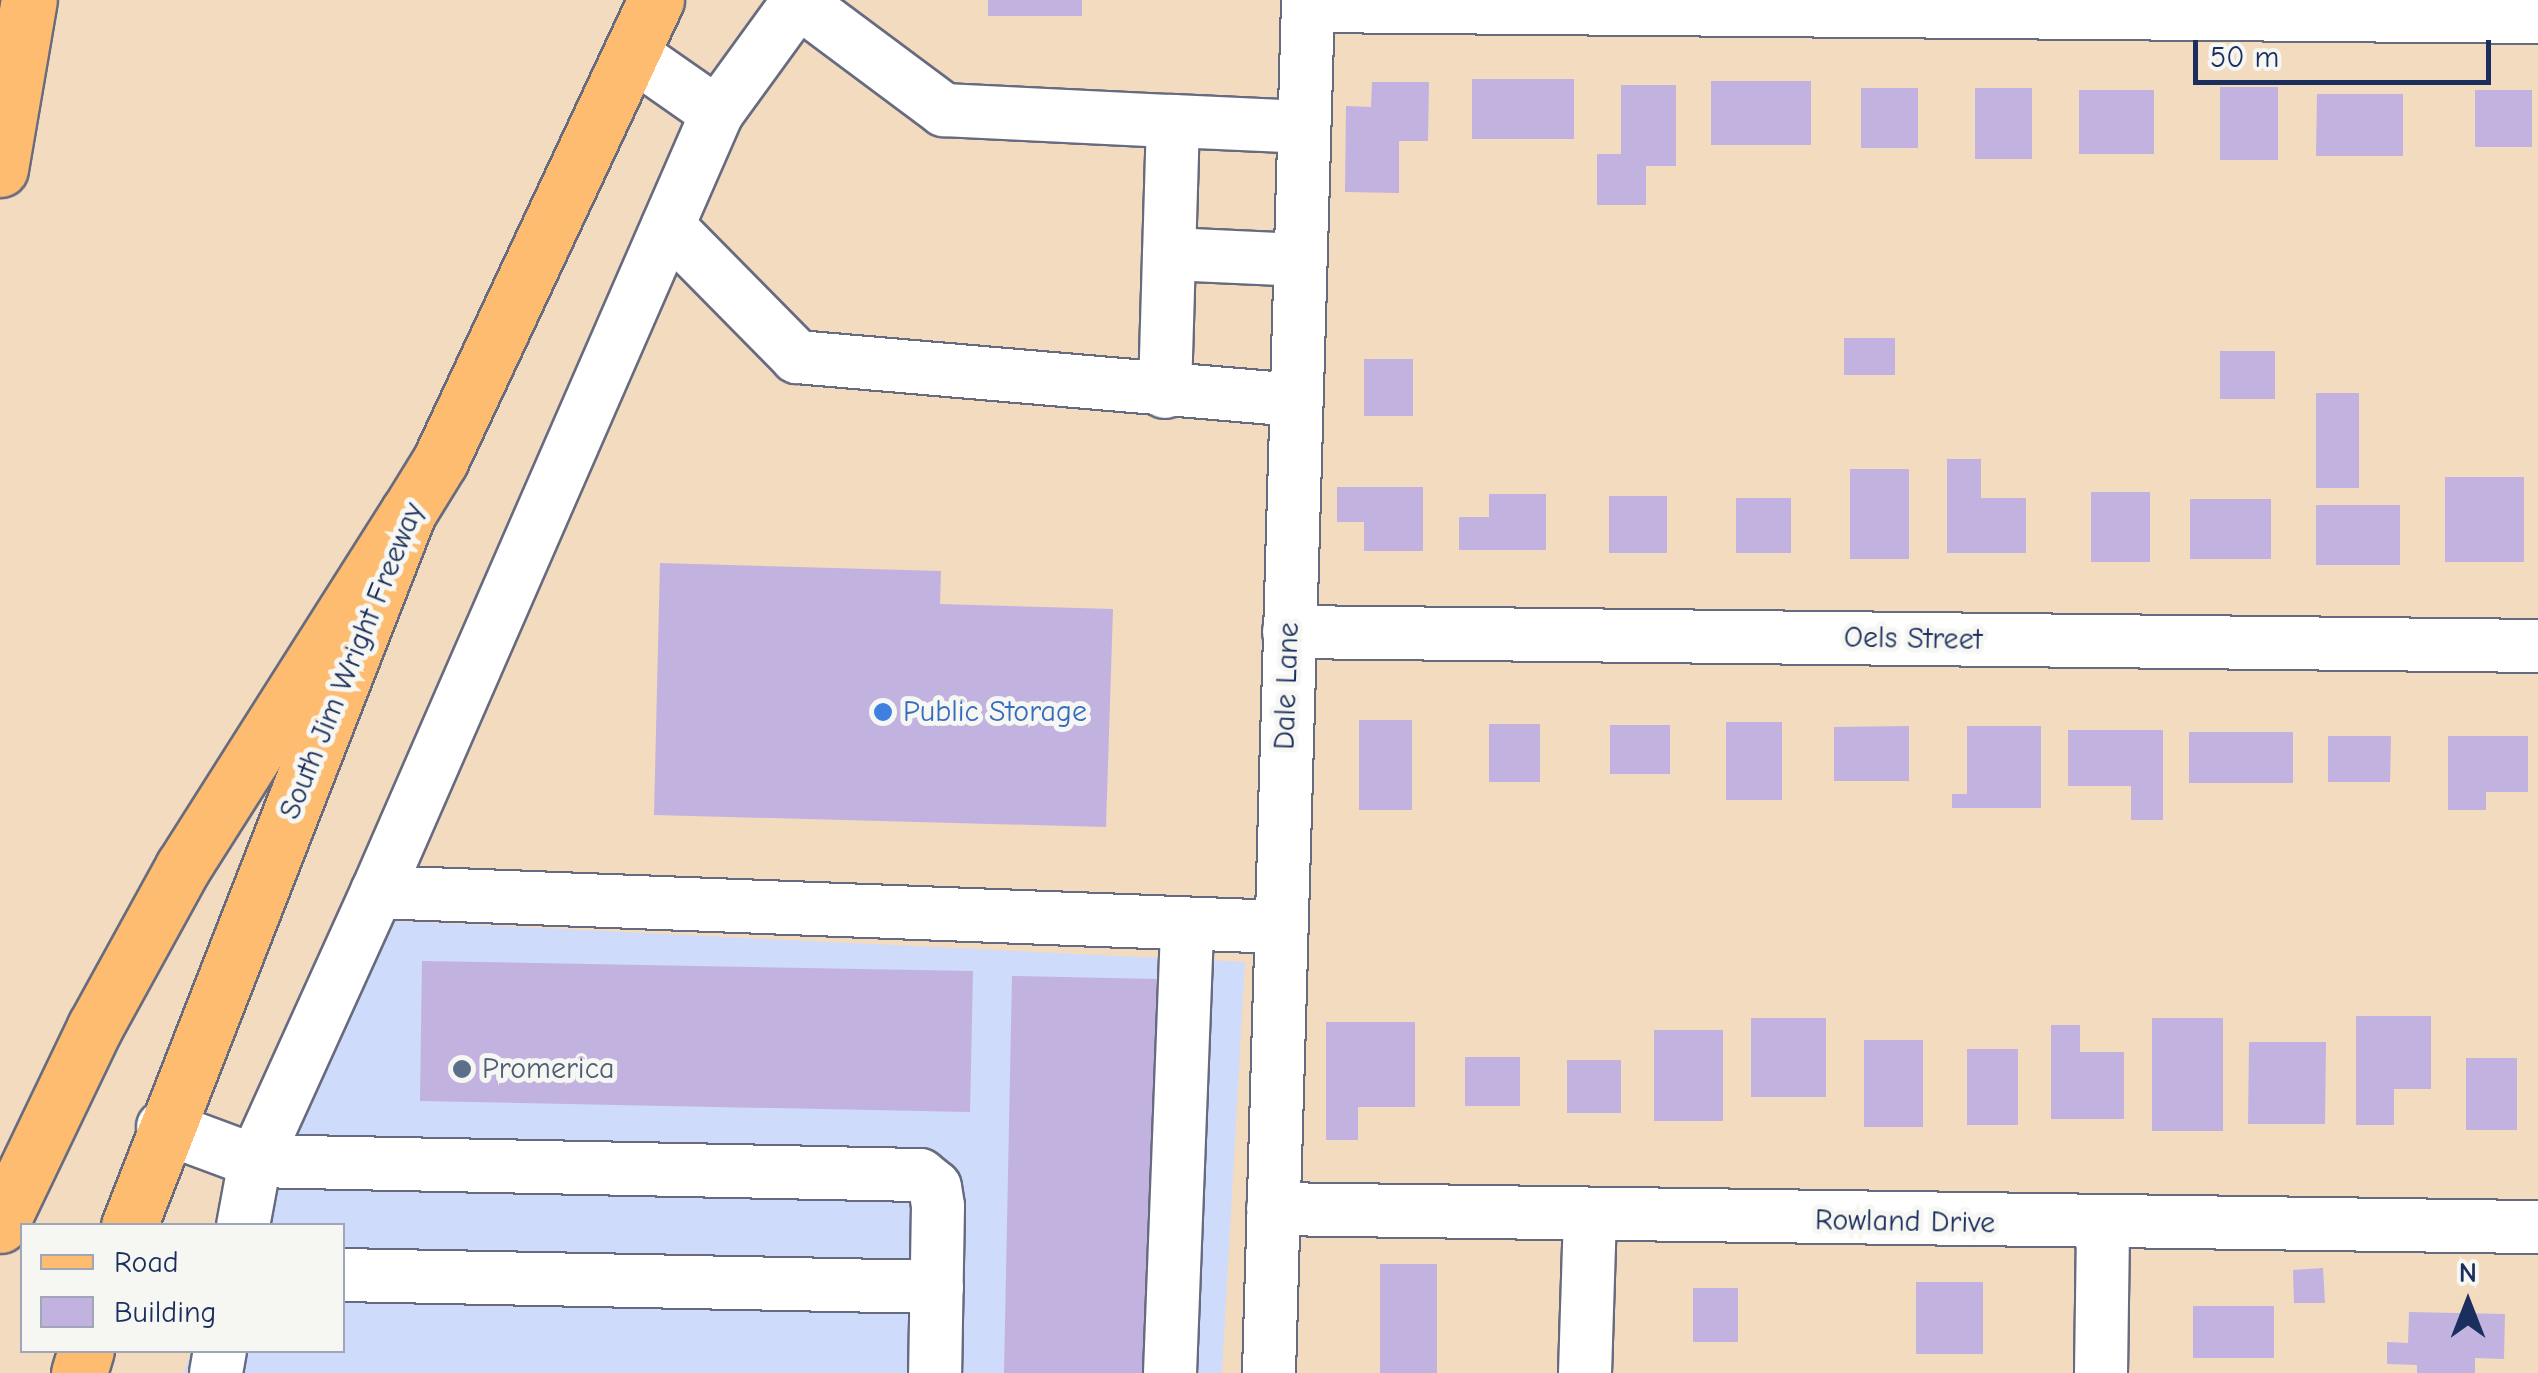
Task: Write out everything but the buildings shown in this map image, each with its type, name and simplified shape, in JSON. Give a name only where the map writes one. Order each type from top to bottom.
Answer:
[{"type":"main road","points":[[0,170],[29,0]]},
{"type":"main road","name":"South Jim Wright Freeway","points":[[130,1223],[163,1127],[408,513],[440,461],[656,0]]},
{"type":"main road","points":[[0,1226],[96,1027],[184,868],[408,513]]},
{"type":"street","points":[[244,1223],[255,1161],[718,113],[799,1],[944,110],[1304,128]]},
{"type":"street","points":[[1308,3],[2538,17]]},
{"type":"street","name":"Dale Lane","points":[[1270,1373],[1308,3]]},
{"type":"street","points":[[631,52],[718,113]]},
{"type":"street","points":[[1165,392],[1173,122]]},
{"type":"street","points":[[668,226],[797,357],[1165,392],[1296,400]]},
{"type":"street","points":[[1169,254],[1300,260]]},
{"type":"street","name":"Oels Street","points":[[1289,632],[2538,646]]},
{"type":"street","points":[[376,892],[1280,927]]},
{"type":"street","points":[[1170,1373],[1187,924]]},
{"type":"street","points":[[163,1127],[255,1161],[920,1176],[934,1188],[938,1206],[935,1373]]},
{"type":"street","name":"Rowland Drive","points":[[1273,1208],[2104,1225],[2538,1228]]},
{"type":"street","points":[[1585,1373],[1590,1216]]},
{"type":"street","points":[[2101,1373],[2104,1225]]},
{"type":"street","points":[[345,1274],[937,1288]]},
{"type":"shaded area","points":[[334,918],[1245,962],[1222,1373],[184,1373],[190,1353],[345,1353],[345,1223],[234,1223]]},
{"type":"place","name":"Public Storage","points":[[883,712]]},
{"type":"place","name":"Promerica","points":[[462,1069]]}]
